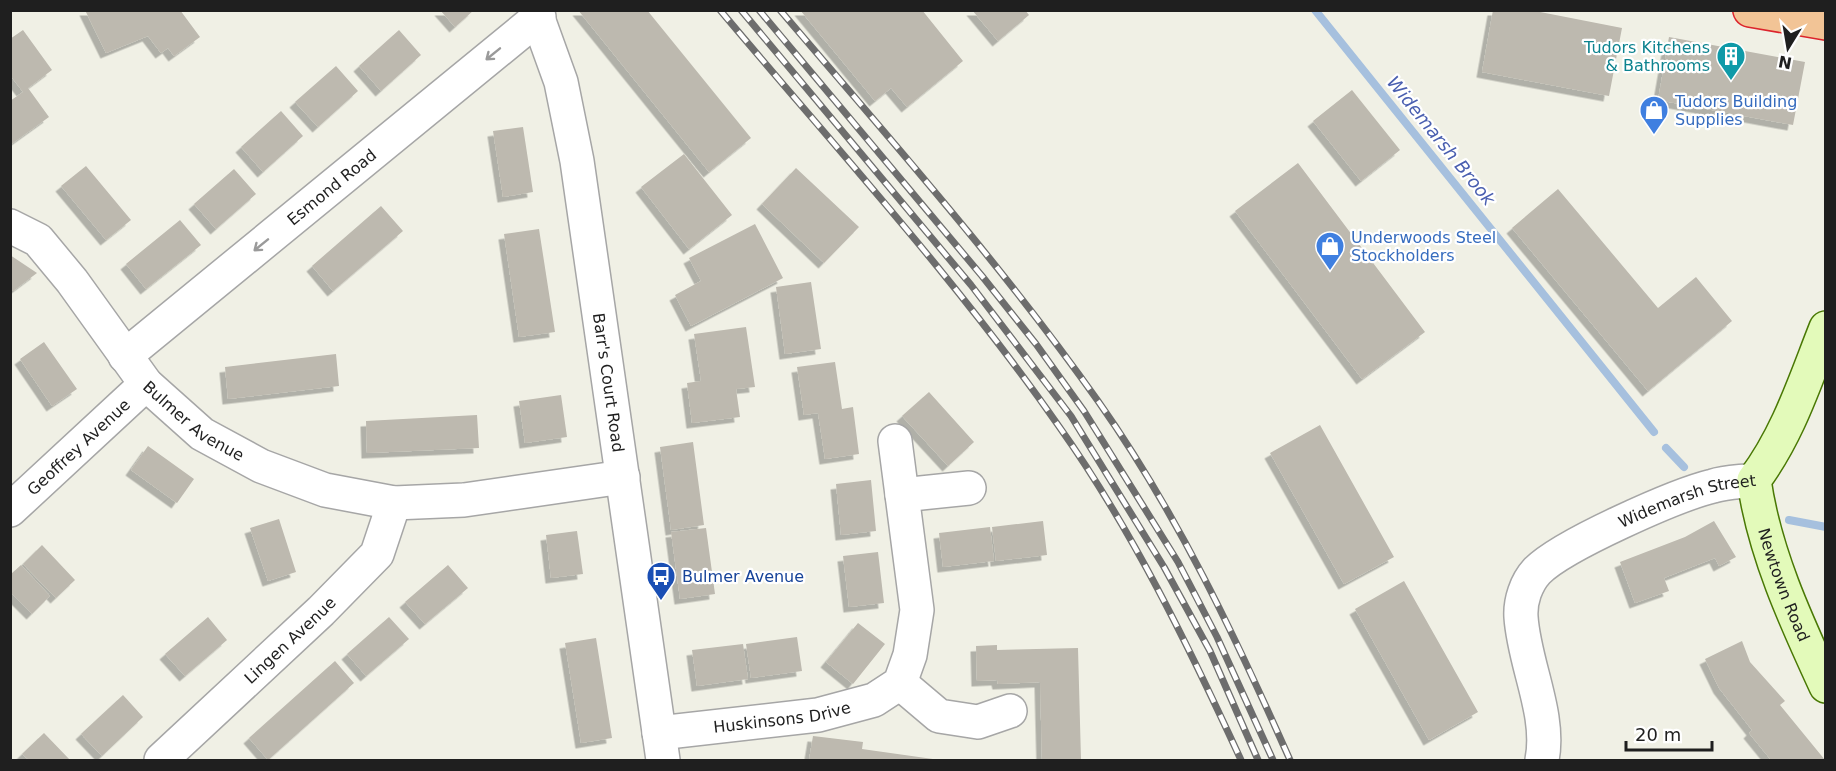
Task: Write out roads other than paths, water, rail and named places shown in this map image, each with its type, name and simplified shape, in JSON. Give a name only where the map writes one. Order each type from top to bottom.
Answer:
[{"type":"highway","points":[[1750,10],[1826,23]]},
{"type":"main road","name":"Widemarsh Street","points":[[1754,480],[1770,458],[1792,415],[1826,328]]},
{"type":"main road","name":"Newtown Road","points":[[1754,480],[1758,514],[1798,624],[1826,686]]},
{"type":"street","name":"Esmond Road","points":[[125,356],[537,14]]},
{"type":"street","name":"Barr's Court Road","points":[[537,14],[561,82],[577,161],[661,747]]},
{"type":"street","name":"Bulmer Avenue","points":[[10,226],[38,240],[72,281],[146,384],[202,434],[261,466],[325,490],[393,503],[464,500],[623,477]]},
{"type":"street","name":"Geoffrey Avenue","points":[[10,510],[146,384]]},
{"type":"street","points":[[895,441],[917,610],[910,655],[900,683],[939,716],[978,722],[1010,711]]},
{"type":"street","name":"Widemarsh Street","points":[[1542,760],[1544,750],[1541,711],[1525,653],[1521,614],[1524,594],[1536,573],[1553,557],[1672,499],[1713,485],[1754,480]]},
{"type":"street","points":[[902,495],[969,488]]},
{"type":"street","name":"Lingen Avenue","points":[[161,760],[321,611],[377,554],[393,503]]},
{"type":"street","name":"Huskinsons Drive","points":[[661,747],[818,715],[874,700],[900,683]]},
{"type":"waterway","name":"Widemarsh Brook","points":[[1315,10],[1654,432]]},
{"type":"waterway","name":"Widemarsh Brook","points":[[1666,448],[1684,467]]},
{"type":"waterway","name":"Widemarsh Brook","points":[[1789,520],[1826,527]]},
{"type":"railway","points":[[720,10],[937,266],[1058,425],[1110,505],[1157,588],[1241,760]]},
{"type":"railway","points":[[741,10],[971,285],[1071,416],[1164,567],[1210,651],[1258,760]]},
{"type":"railway","points":[[759,10],[982,276],[1036,344],[1084,411],[1178,562],[1217,637],[1273,760]]},
{"type":"railway","points":[[780,10],[1023,300],[1127,443],[1203,576],[1290,760]]},
{"type":"place","name":"Tudors Kitchens & Bathrooms","points":[[1731,82]]},
{"type":"place","name":"Tudors Building Supplies","points":[[1654,136]]},
{"type":"place","name":"Underwoods Steel Stockholders","points":[[1330,272]]},
{"type":"place","name":"Bulmer Avenue","points":[[661,602]]}]
